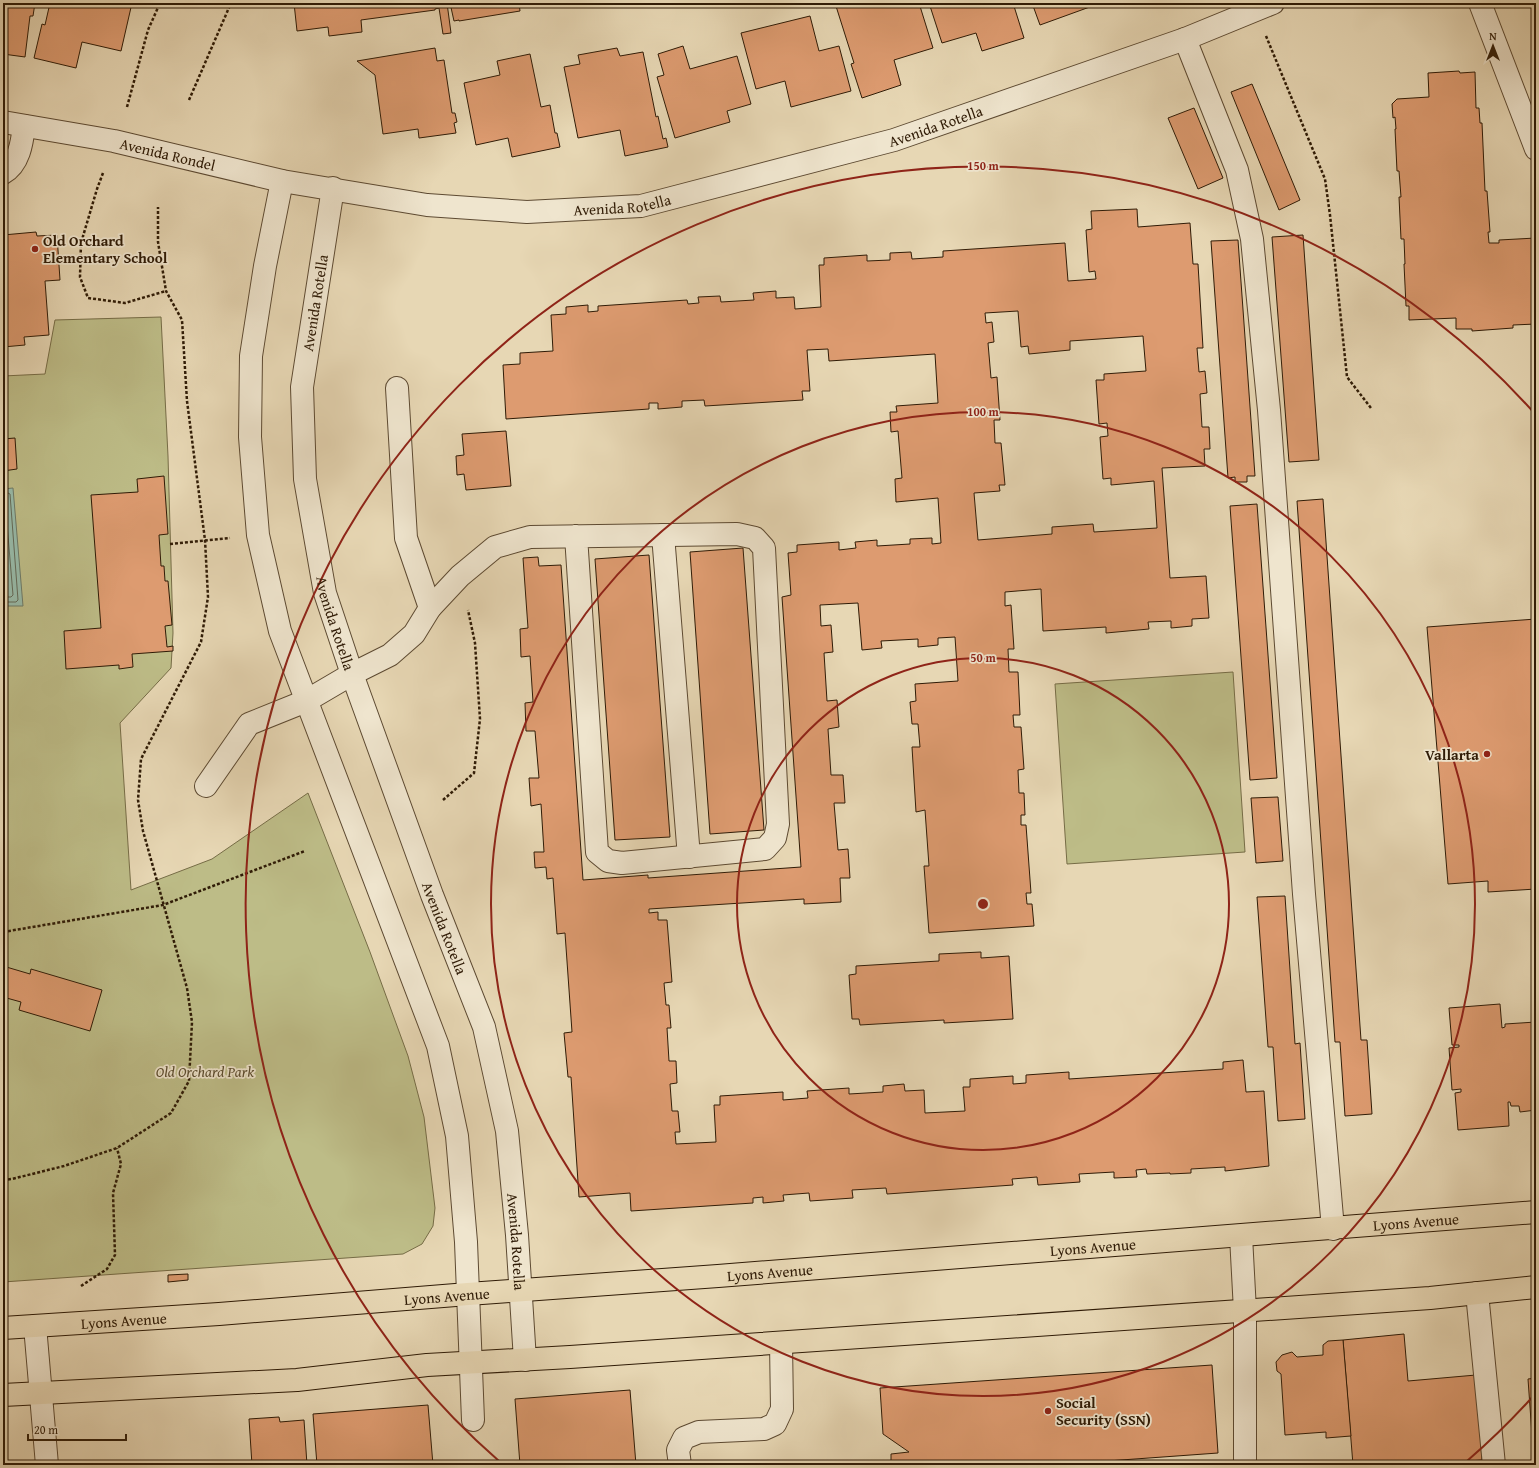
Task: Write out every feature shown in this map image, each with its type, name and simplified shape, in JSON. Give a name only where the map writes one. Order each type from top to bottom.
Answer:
[{"type":"main road","name":"Lyons Avenue","points":[[3,1328],[219,1314],[520,1290],[710,1277],[1536,1212]]},
{"type":"main road","points":[[3,1395],[297,1380],[427,1365],[525,1360],[1422,1299],[1536,1287]]},
{"type":"street","points":[[1480,3],[1536,150]]},
{"type":"street","name":"Avenida Rotella","points":[[525,1360],[517,1236],[507,1131],[484,1027],[432,895],[352,674],[326,593],[305,479],[302,387],[333,188],[427,205],[527,212],[641,206],[894,140],[1185,39],[1264,6]]},
{"type":"street","points":[[1185,39],[1237,170],[1252,239],[1270,426],[1303,887],[1332,1229]]},
{"type":"street","name":"Avenida Rondel","points":[[3,122],[114,141],[282,181],[333,188]]},
{"type":"street","points":[[3,173],[9,170],[16,159],[22,144],[24,126]]},
{"type":"street","points":[[282,181],[265,266],[251,356],[250,437],[258,535],[280,631],[438,1046],[457,1136],[472,1363],[473,1420]]},
{"type":"street","points":[[396,388],[406,538],[430,608]]},
{"type":"street","points":[[206,786],[250,724],[306,701],[352,674],[390,655],[414,634],[430,608],[460,576],[495,547],[530,537],[576,536],[737,534],[755,538],[764,548],[778,824],[775,838],[765,849],[622,863],[608,861],[597,852],[576,536]]},
{"type":"street","points":[[662,535],[689,857]]},
{"type":"street","points":[[1241,1236],[1245,1311],[1245,1465]]},
{"type":"street","points":[[1477,1293],[1494,1465]]},
{"type":"street","points":[[36,1326],[47,1465]]},
{"type":"street","points":[[680,1465],[678,1450],[684,1438],[699,1432],[764,1429],[775,1424],[782,1409],[781,1343]]},
{"type":"path","points":[[127,106],[148,30],[160,3]]},
{"type":"path","points":[[189,100],[231,3]]},
{"type":"path","points":[[1264,6],[1325,179],[1347,377],[1371,408]]},
{"type":"path","points":[[103,173],[81,243],[80,277],[88,298],[125,303],[166,292]]},
{"type":"path","points":[[3,1180],[64,1166],[117,1148],[171,1113],[189,1080],[192,1022],[187,988],[143,831],[138,800],[141,759],[201,642],[208,596],[205,540],[187,401],[182,320],[166,292],[158,242],[158,207]]},
{"type":"path","points":[[170,544],[227,538]]},
{"type":"path","points":[[443,800],[474,773],[480,719],[475,643],[460,576]]},
{"type":"path","points":[[3,932],[163,905],[305,851]]},
{"type":"path","points":[[81,1286],[107,1269],[115,1255],[113,1194],[120,1164],[117,1148]]},
{"type":"green space","name":"Old Orchard Park","points":[[161,317],[168,456],[173,633],[171,668],[120,723],[131,890],[212,859],[308,793],[370,952],[408,1056],[424,1117],[435,1208],[433,1226],[422,1244],[403,1254],[3,1282],[3,376],[45,374],[55,320]]},
{"type":"green space","points":[[1233,672],[1245,852],[1067,864],[1055,684]]},
{"type":"water","points":[[13,488],[23,606],[3,606],[3,489]]},
{"type":"building","points":[[3,3],[35,3],[33,16],[30,16],[25,57],[3,54]]},
{"type":"building","points":[[50,3],[132,3],[121,51],[82,42],[76,68],[34,58],[42,24],[45,25]]},
{"type":"building","points":[[294,3],[447,3],[451,33],[443,34],[439,8],[435,10],[361,20],[362,32],[329,36],[328,27],[297,31]]},
{"type":"building","points":[[450,3],[519,3],[520,11],[454,21]]},
{"type":"building","points":[[835,3],[919,3],[933,48],[894,60],[901,85],[862,98],[851,64],[854,63]]},
{"type":"building","points":[[929,3],[1013,3],[1024,38],[982,51],[976,33],[942,43]]},
{"type":"building","points":[[1032,3],[1097,3],[1098,4],[1040,25]]},
{"type":"building","points":[[810,16],[819,51],[839,46],[851,91],[791,107],[785,81],[756,89],[741,33]]},
{"type":"building","points":[[683,46],[690,69],[737,56],[751,104],[727,111],[730,122],[675,138],[657,77],[664,75],[658,54]]},
{"type":"building","points":[[435,48],[437,61],[444,60],[452,113],[455,113],[457,122],[454,123],[456,133],[419,138],[418,129],[383,134],[375,75],[357,61]]},
{"type":"building","points":[[617,48],[620,56],[643,52],[656,117],[658,116],[663,139],[666,138],[668,147],[625,156],[620,130],[578,138],[564,67],[580,64],[578,55]]},
{"type":"building","points":[[530,54],[541,107],[550,105],[555,133],[557,133],[560,147],[512,157],[508,138],[476,145],[464,83],[500,75],[497,61]]},
{"type":"building","points":[[1459,71],[1460,73],[1475,72],[1476,108],[1479,108],[1480,123],[1482,123],[1485,191],[1487,191],[1490,232],[1488,232],[1489,243],[1499,243],[1499,240],[1536,238],[1536,324],[1513,325],[1513,328],[1472,331],[1472,329],[1456,329],[1456,318],[1409,320],[1409,306],[1406,306],[1404,239],[1401,239],[1399,197],[1401,197],[1399,171],[1397,171],[1396,129],[1395,117],[1393,118],[1392,104],[1397,99],[1429,97],[1428,73]]},
{"type":"building","points":[[1252,84],[1300,200],[1279,210],[1231,92]]},
{"type":"building","points":[[1194,108],[1223,178],[1198,189],[1168,118]]},
{"type":"building","points":[[1137,209],[1138,227],[1190,223],[1193,264],[1198,264],[1203,348],[1197,348],[1199,372],[1205,371],[1207,393],[1200,394],[1202,427],[1209,427],[1210,449],[1204,449],[1205,466],[1162,468],[1170,578],[1206,576],[1209,618],[1192,619],[1192,626],[1171,628],[1171,621],[1148,622],[1149,629],[1106,633],[1106,627],[1043,631],[1041,589],[1005,592],[1005,606],[1011,605],[1014,649],[1008,649],[1009,672],[1018,672],[1020,715],[1013,715],[1014,727],[1021,727],[1024,769],[1018,770],[1019,793],[1024,793],[1025,815],[1021,815],[1021,825],[1026,825],[1031,893],[1026,893],[1027,904],[1032,904],[1034,926],[929,933],[924,866],[929,866],[925,810],[916,812],[912,747],[920,747],[918,724],[912,724],[910,702],[916,701],[915,684],[958,681],[955,637],[938,638],[938,645],[918,647],[918,639],[881,641],[882,648],[862,650],[858,603],[820,605],[821,626],[831,625],[833,652],[824,653],[827,701],[837,700],[839,727],[828,729],[831,775],[843,775],[845,803],[834,803],[838,850],[848,849],[850,878],[840,878],[841,902],[804,904],[804,899],[649,909],[649,913],[658,912],[658,920],[667,920],[672,982],[664,983],[666,1005],[669,1005],[671,1028],[667,1028],[669,1061],[676,1061],[677,1083],[670,1084],[672,1111],[678,1111],[680,1132],[675,1132],[676,1144],[716,1142],[714,1105],[720,1105],[720,1096],[783,1092],[783,1100],[808,1098],[807,1091],[849,1088],[849,1094],[883,1092],[883,1086],[904,1084],[905,1091],[924,1090],[925,1113],[965,1111],[963,1087],[970,1087],[970,1079],[1013,1076],[1013,1084],[1026,1083],[1026,1075],[1069,1072],[1069,1079],[1223,1069],[1223,1062],[1243,1060],[1246,1092],[1264,1091],[1269,1166],[1225,1171],[1225,1167],[1191,1169],[1191,1173],[1170,1174],[1147,1174],[1146,1169],[1136,1170],[1137,1177],[1114,1178],[1114,1172],[1079,1174],[1080,1182],[1038,1185],[1037,1177],[1012,1179],[1013,1185],[887,1194],[886,1188],[852,1190],[853,1198],[810,1201],[809,1193],[783,1195],[784,1201],[763,1203],[763,1197],[753,1198],[753,1203],[631,1211],[630,1193],[579,1197],[571,1077],[568,1077],[564,1033],[572,1032],[565,933],[557,934],[553,878],[547,879],[546,867],[535,868],[534,852],[544,852],[541,804],[531,806],[529,778],[539,778],[535,731],[526,731],[525,703],[533,702],[530,656],[521,657],[520,629],[528,628],[523,558],[538,557],[539,566],[561,565],[583,880],[648,875],[648,878],[801,867],[782,597],[791,595],[788,553],[797,552],[797,545],[839,542],[839,550],[856,548],[855,542],[877,540],[877,546],[910,544],[910,539],[932,538],[932,544],[941,543],[938,498],[896,502],[895,479],[902,478],[898,431],[891,432],[890,412],[897,412],[896,406],[938,403],[935,354],[829,361],[828,349],[807,350],[810,391],[802,391],[803,400],[705,406],[704,400],[682,401],[682,407],[658,409],[658,403],[649,403],[649,409],[506,419],[503,365],[520,364],[520,353],[553,351],[551,315],[566,314],[566,307],[588,305],[588,312],[598,311],[598,306],[687,300],[688,304],[699,303],[698,297],[720,296],[721,302],[754,300],[753,293],[776,291],[776,298],[794,297],[795,309],[821,307],[819,265],[824,265],[824,258],[867,255],[867,261],[890,260],[890,253],[911,252],[912,259],[943,257],[943,251],[1065,243],[1068,281],[1096,279],[1095,271],[1089,272],[1086,230],[1092,229],[1091,211]],"holes":[[[1018,311],[1021,347],[1028,346],[1029,354],[1070,350],[1070,341],[1143,336],[1146,371],[1104,374],[1104,380],[1096,380],[1099,424],[1107,423],[1108,436],[1100,437],[1103,479],[1111,478],[1111,485],[1154,481],[1157,528],[1094,532],[1093,524],[1052,527],[1052,534],[978,540],[974,493],[1000,491],[999,485],[1005,485],[1001,443],[995,443],[994,420],[1000,420],[997,377],[991,378],[988,343],[994,342],[992,322],[986,323],[985,313]]]},
{"type":"building","points":[[36,232],[37,236],[57,235],[60,280],[45,281],[49,335],[24,337],[25,345],[3,347],[3,235]]},
{"type":"building","points":[[1303,235],[1319,460],[1289,462],[1272,237]]},
{"type":"building","points":[[1238,240],[1255,476],[1247,476],[1247,482],[1235,482],[1235,477],[1228,478],[1211,241]]},
{"type":"building","points":[[506,431],[511,486],[466,490],[464,474],[457,475],[456,456],[464,455],[462,434]]},
{"type":"building","points":[[15,438],[17,469],[3,471],[3,439]]},
{"type":"building","points":[[164,476],[168,534],[159,535],[161,566],[164,566],[165,581],[168,581],[172,625],[165,626],[167,647],[173,646],[173,651],[132,654],[133,667],[119,669],[119,665],[66,669],[64,631],[101,628],[91,495],[138,492],[137,479]]},
{"type":"building","points":[[1323,499],[1361,1040],[1367,1040],[1372,1114],[1345,1116],[1340,1042],[1335,1042],[1297,501]]},
{"type":"building","points":[[1257,504],[1277,778],[1250,780],[1230,506]]},
{"type":"building","points":[[743,548],[764,830],[710,834],[690,552]]},
{"type":"building","points":[[649,555],[670,837],[615,840],[595,559]]},
{"type":"building","name":"Vallarta","points":[[1536,619],[1536,889],[1488,892],[1488,881],[1448,884],[1427,627]]},
{"type":"building","points":[[1278,797],[1283,861],[1256,863],[1251,798]]},
{"type":"building","points":[[1285,896],[1295,1044],[1300,1043],[1305,1119],[1278,1121],[1273,1047],[1268,1047],[1257,897]]},
{"type":"building","points":[[981,952],[981,958],[1009,956],[1013,1019],[944,1023],[944,1020],[860,1025],[859,1019],[852,1019],[849,975],[856,974],[856,966],[939,961],[939,954]]},
{"type":"building","points":[[3,966],[30,974],[31,969],[102,990],[90,1031],[19,1010],[21,1002],[3,997]]},
{"type":"building","points":[[1500,1004],[1502,1028],[1505,1027],[1505,1024],[1536,1022],[1536,1110],[1520,1112],[1519,1106],[1511,1106],[1510,1102],[1508,1102],[1509,1126],[1458,1130],[1455,1093],[1461,1092],[1461,1089],[1452,1090],[1449,1048],[1459,1047],[1459,1045],[1452,1045],[1449,1008]]},
{"type":"building","points":[[188,1274],[188,1280],[168,1282],[168,1275]]},
{"type":"building","points":[[1404,1334],[1408,1381],[1476,1375],[1482,1460],[1414,1465],[1353,1465],[1343,1340]]},
{"type":"building","points":[[1343,1340],[1351,1436],[1326,1438],[1326,1432],[1285,1435],[1281,1374],[1277,1371],[1276,1362],[1282,1355],[1292,1352],[1297,1357],[1323,1355],[1323,1345],[1328,1341]]},
{"type":"building","name":"Social Security (SSN)","points":[[1212,1365],[1218,1453],[1052,1465],[891,1465],[891,1454],[909,1452],[883,1434],[880,1388]]},
{"type":"building","points":[[1536,1378],[1536,1449],[1533,1449],[1528,1379]]},
{"type":"building","points":[[630,1390],[636,1465],[520,1465],[515,1399]]},
{"type":"building","points":[[428,1405],[433,1465],[317,1465],[313,1414]]},
{"type":"building","points":[[279,1417],[280,1422],[304,1420],[307,1465],[252,1465],[249,1419]]},
{"type":"place","name":"Old Orchard Elementary School","points":[[35,249]]},
{"type":"place","name":"Vallarta","points":[[1487,754]]},
{"type":"place","name":"Social Security (SSN)","points":[[1048,1411]]}]
